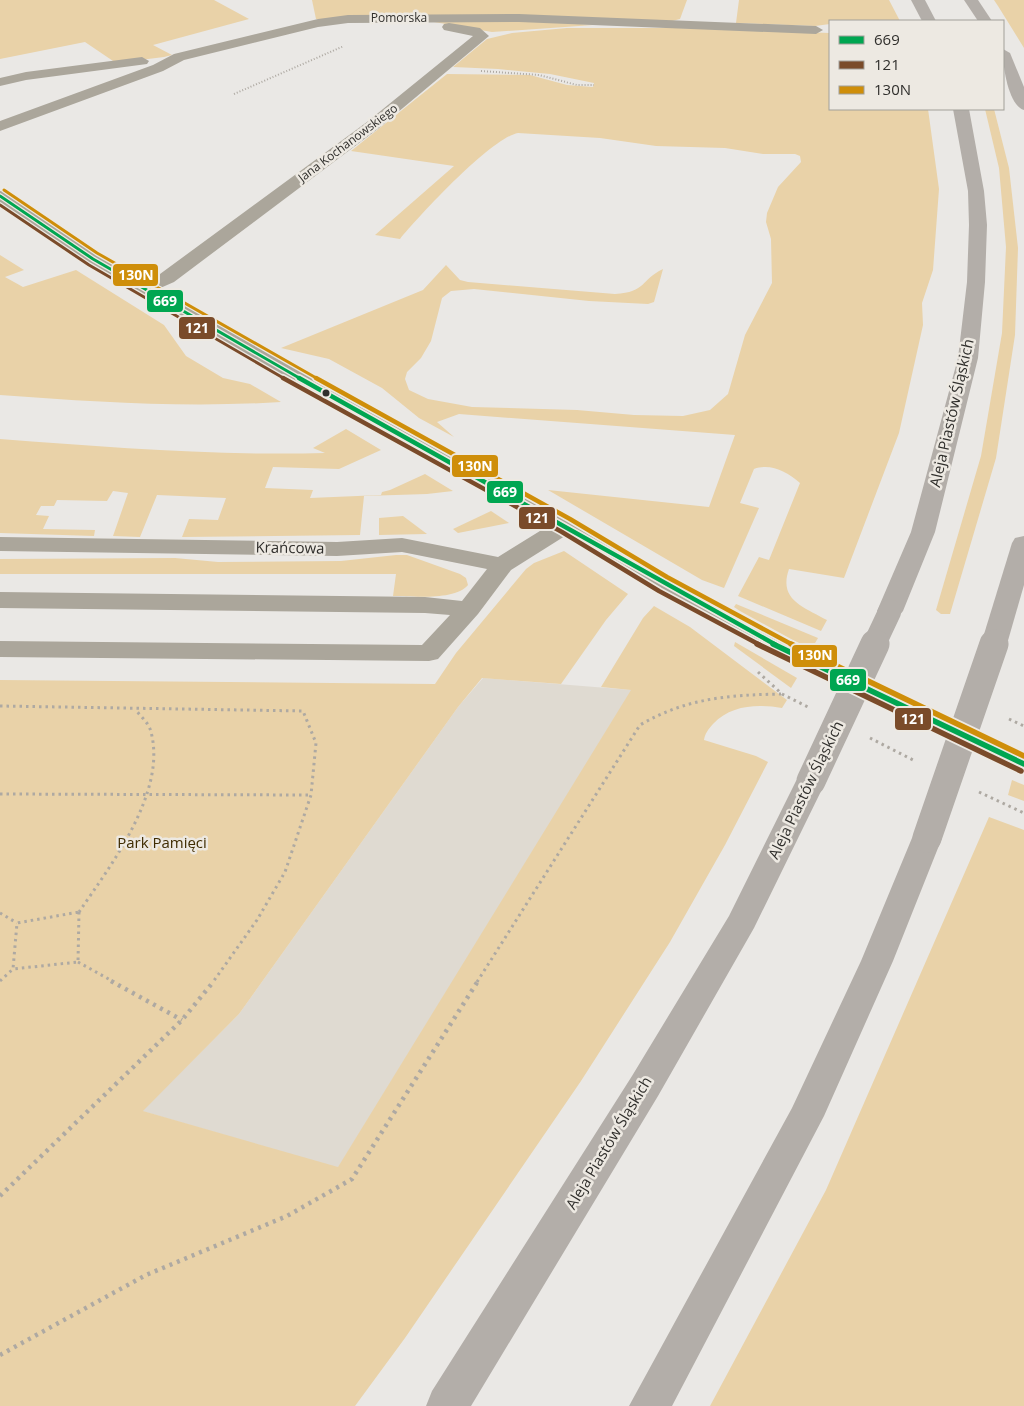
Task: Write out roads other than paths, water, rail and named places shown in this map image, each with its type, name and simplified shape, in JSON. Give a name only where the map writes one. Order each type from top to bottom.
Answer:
[{"type":"highway","points":[[918,0],[928,20]]},
{"type":"highway","points":[[971,0],[984,20]]},
{"type":"highway","points":[[1004,55],[1024,105]]},
{"type":"highway","name":"Aleja Piastów Śląskich","points":[[447,1406],[645,1086],[743,920],[811,781],[890,611],[923,532],[968,358],[976,282],[978,225],[976,191],[961,110]]},
{"type":"highway","points":[[650,1406],[806,1116],[877,961],[927,838],[994,644],[1024,542]]},
{"type":"street","name":"Pomorska","points":[[0,126],[158,68],[174,59],[318,23],[348,18],[519,18],[816,30]]},
{"type":"street","points":[[405,19],[494,34],[575,26],[690,25]]},
{"type":"street","name":"Jana Kochanowskiego","points":[[144,288],[174,272],[365,130],[442,69],[494,34]]},
{"type":"street","points":[[0,82],[47,73],[174,59]]},
{"type":"street","points":[[0,196],[93,259],[244,347],[566,526],[663,584],[775,645],[1024,764]]},
{"type":"street","points":[[3,650],[429,653],[469,609],[502,565],[544,537],[566,526]]},
{"type":"street","name":"Krańcowa","points":[[0,544],[337,549],[402,545],[452,553],[502,565]]},
{"type":"street","points":[[0,600],[426,605],[469,609]]},
{"type":"park label","name":"Park Pamięci","points":[[162,843]]}]
